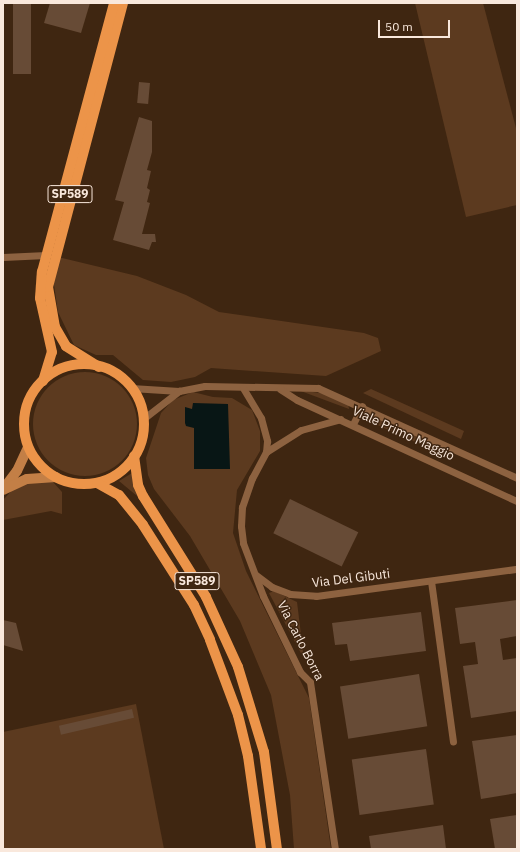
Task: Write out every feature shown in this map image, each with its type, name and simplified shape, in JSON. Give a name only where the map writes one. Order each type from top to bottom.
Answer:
[{"type":"main road","name":"SP589","points":[[114,3],[46,255],[40,298],[52,352],[43,380],[32,395],[25,412],[24,429],[28,447],[44,470],[69,482],[97,482],[124,468],[134,456],[142,438],[144,419],[140,402],[132,388],[112,371],[99,366],[66,346],[55,327],[48,287],[123,3]]},
{"type":"main road","name":"SP589","points":[[43,380],[71,366],[99,366]]},
{"type":"main road","name":"SP589","points":[[134,456],[138,485],[143,496],[203,590],[238,667],[264,752],[277,849]]},
{"type":"main road","name":"SP589","points":[[97,482],[119,495],[143,524],[194,605],[210,640],[238,715],[248,756],[261,849]]},
{"type":"street","points":[[3,257],[46,255]]},
{"type":"street","name":"Viale Primo Maggio","points":[[179,391],[205,386],[280,389],[318,388],[362,406],[517,478]]},
{"type":"street","points":[[132,388],[179,391]]},
{"type":"street","name":"Via Carlo Borra","points":[[243,388],[266,430],[266,452],[252,478],[242,507],[241,520],[243,543],[300,672],[310,682],[335,849]]},
{"type":"street","name":"Viale Primo Maggio","points":[[280,389],[298,400],[353,424],[517,501]]},
{"type":"street","points":[[144,419],[161,402],[179,391]]},
{"type":"street","points":[[353,424],[362,406]]},
{"type":"street","name":"Via Carlo Borra","points":[[266,452],[301,430],[341,419]]},
{"type":"street","points":[[28,447],[17,471],[3,490],[27,479],[56,477]]},
{"type":"street","name":"Via Del Gibuti","points":[[256,575],[272,587],[303,597],[517,569]]},
{"type":"street","points":[[431,581],[453,742]]},
{"type":"shaded area","points":[[415,3],[483,3],[517,132],[517,205],[466,217]]},
{"type":"shaded area","points":[[58,257],[137,276],[186,295],[219,312],[364,333],[378,338],[381,351],[326,376],[211,368],[195,377],[171,382],[143,380],[113,355],[96,355],[74,345],[58,312],[53,278]]},
{"type":"shaded area","points":[[85,372],[105,376],[122,387],[133,404],[137,424],[133,444],[122,461],[105,472],[85,476],[65,472],[48,461],[37,444],[33,424],[37,404],[48,387],[65,376]]},
{"type":"shaded area","points":[[371,389],[464,431],[461,439],[363,393]]},
{"type":"shaded area","points":[[298,390],[328,394],[348,402],[349,409]]},
{"type":"shaded area","points":[[193,392],[213,397],[232,398],[252,410],[260,431],[260,451],[237,490],[233,533],[246,571],[309,698],[331,849],[294,849],[290,795],[271,695],[240,621],[190,536],[154,489],[148,475],[146,458],[161,413],[173,400]]},
{"type":"shaded area","points":[[193,403],[228,404],[230,469],[194,469],[194,428],[186,426],[185,423],[185,407],[192,409]]},
{"type":"shaded area","points":[[373,416],[436,443],[433,450],[373,423]]},
{"type":"shaded area","points":[[132,473],[133,485],[137,496],[119,481]]},
{"type":"shaded area","points":[[34,481],[53,482],[62,492],[62,514],[51,511],[3,520],[3,500],[14,488]]},
{"type":"shaded area","points":[[274,591],[297,602],[304,659],[269,593]]},
{"type":"shaded area","points":[[136,704],[164,849],[3,849],[3,732]]},
{"type":"building","points":[[50,3],[90,3],[81,33],[44,23]]},
{"type":"building","points":[[13,4],[31,4],[31,74],[13,74]]},
{"type":"building","points":[[139,82],[150,83],[148,104],[137,103]]},
{"type":"building","points":[[139,117],[152,121],[152,152],[147,170],[151,171],[147,188],[150,190],[147,202],[150,203],[142,234],[155,234],[156,242],[152,242],[149,250],[113,240],[124,202],[115,200]]},
{"type":"building","points":[[290,499],[358,532],[342,566],[273,533]]},
{"type":"building","points":[[517,600],[517,636],[500,639],[503,660],[517,658],[517,711],[471,718],[463,666],[478,664],[475,642],[460,644],[455,608]]},
{"type":"building","points":[[421,612],[426,651],[350,661],[347,644],[335,645],[332,623]]},
{"type":"building","points":[[3,620],[16,623],[23,651],[3,645]]},
{"type":"building","points":[[419,674],[427,726],[348,739],[340,687]]},
{"type":"building","points":[[132,709],[134,718],[61,735],[59,726]]},
{"type":"building","points":[[517,735],[517,793],[481,799],[472,741]]},
{"type":"building","points":[[426,749],[434,804],[360,815],[352,759]]},
{"type":"building","points":[[517,815],[517,849],[495,849],[490,819]]},
{"type":"building","points":[[443,825],[446,849],[371,849],[369,836]]}]
